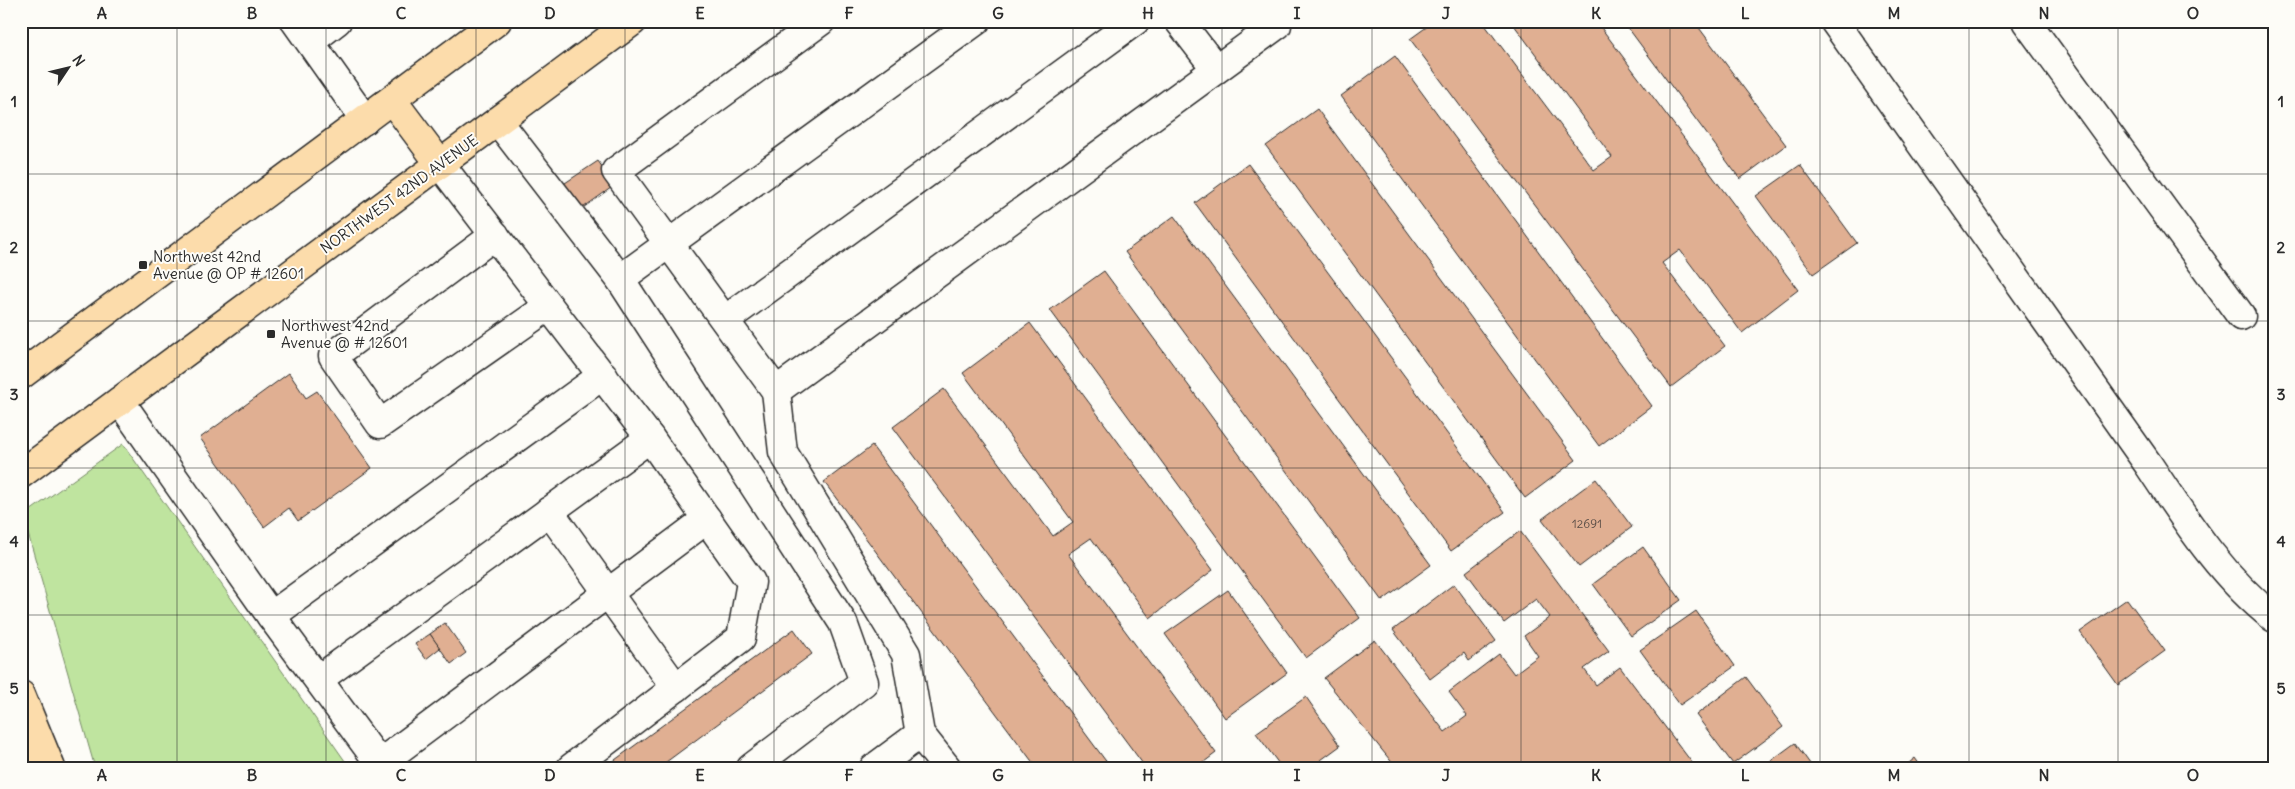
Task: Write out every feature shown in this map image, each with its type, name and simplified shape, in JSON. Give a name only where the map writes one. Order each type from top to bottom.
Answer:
[{"type":"main road","points":[[21,375],[498,21]]},
{"type":"main road","name":"NORTHWEST 42ND AVENUE","points":[[21,474],[633,21]]},
{"type":"main road","points":[[392,100],[440,164]]},
{"type":"main road","points":[[21,695],[51,768]]},
{"type":"main road","points":[[21,747],[27,768]]},
{"type":"lane","points":[[337,21],[303,31],[365,120]]},
{"type":"lane","points":[[821,21],[616,171],[776,391],[783,452],[906,654],[920,734],[947,768]]},
{"type":"lane","points":[[620,279],[670,245],[976,21]]},
{"type":"lane","points":[[725,320],[1134,21]]},
{"type":"lane","points":[[1179,21],[1216,69]]},
{"type":"lane","points":[[1834,21],[2148,464],[2193,532],[2255,603],[2274,618]]},
{"type":"lane","points":[[2026,21],[2241,316]]},
{"type":"lane","points":[[776,391],[1277,23]]},
{"type":"lane","points":[[498,121],[620,279],[843,623],[864,682],[751,768]]},
{"type":"lane","points":[[440,164],[650,438],[751,582],[741,638],[571,768]]},
{"type":"lane","points":[[495,234],[333,356],[380,424],[549,306]]},
{"type":"lane","points":[[271,616],[603,375]]},
{"type":"lane","points":[[120,401],[271,616],[381,766],[707,519]]},
{"type":"lane","points":[[319,679],[650,438]]},
{"type":"lane","points":[[549,511],[676,688]]},
{"type":"lane","points":[[874,768],[920,734]]},
{"type":"green space","points":[[123,444],[350,768],[95,768],[23,516]]},
{"type":"building","points":[[1435,21],[1482,21],[1594,170],[1612,157],[1511,21],[1596,21],[1798,290],[1742,333],[1680,250],[1662,263],[1725,346],[1671,387],[1410,39]]},
{"type":"building","points":[[1623,21],[1694,21],[1786,145],[1740,179]]},
{"type":"building","points":[[1395,56],[1652,406],[1599,446],[1341,96]]},
{"type":"building","points":[[1317,109],[1576,460],[1525,498],[1266,146]]},
{"type":"building","points":[[598,161],[615,185],[580,210],[562,185]]},
{"type":"building","points":[[1248,164],[1505,512],[1451,551],[1195,203]]},
{"type":"building","points":[[1800,165],[1857,243],[1813,274],[1756,196]]},
{"type":"building","points":[[1174,216],[1431,565],[1382,601],[1125,252]]},
{"type":"building","points":[[1104,271],[1360,618],[1306,658],[1050,310]]},
{"type":"building","points":[[1030,323],[1213,570],[1150,618],[1091,538],[1068,554],[1216,753],[1196,768],[1146,768],[893,427],[944,389],[1053,536],[1073,522],[963,373]]},
{"type":"building","points":[[289,373],[306,398],[317,391],[372,468],[298,521],[289,508],[264,527],[200,438]]},
{"type":"building","points":[[872,446],[1111,768],[1037,768],[824,482]]},
{"type":"building","points":[[1596,479],[1632,527],[1579,567],[1542,519]]},
{"type":"building","points":[[1520,531],[1609,651],[1584,669],[1596,685],[1620,667],[1696,768],[1391,768],[1394,765],[1324,678],[1375,640],[1445,732],[1467,716],[1449,692],[1499,654],[1514,674],[1538,656],[1524,636],[1550,617],[1536,599],[1504,623],[1466,572]]},
{"type":"building","points":[[1643,547],[1681,600],[1631,636],[1593,584]]},
{"type":"building","points":[[1454,584],[1496,641],[1469,661],[1464,653],[1430,679],[1393,630]]},
{"type":"building","points":[[1228,590],[1287,673],[1225,718],[1165,634]]},
{"type":"building","points":[[2127,599],[2165,651],[2118,685],[2080,632]]},
{"type":"building","points":[[1696,611],[1735,666],[1680,705],[1640,650]]},
{"type":"building","points":[[445,623],[466,653],[451,664],[430,634]]},
{"type":"building","points":[[794,629],[812,654],[658,768],[604,768]]},
{"type":"building","points":[[430,634],[440,648],[426,659],[415,644]]},
{"type":"building","points":[[1746,677],[1783,727],[1733,764],[1696,715]]},
{"type":"building","points":[[1306,697],[1340,746],[1310,768],[1282,768],[1256,733]]},
{"type":"building","points":[[1795,743],[1813,768],[1761,768]]},
{"type":"building","points":[[1915,758],[1922,768],[1903,768]]},
{"type":"place","name":"Northwest 42nd Avenue @ OP # 12601","points":[[143,265]]},
{"type":"place","name":"Northwest 42nd Avenue @ # 12601","points":[[271,334]]}]
